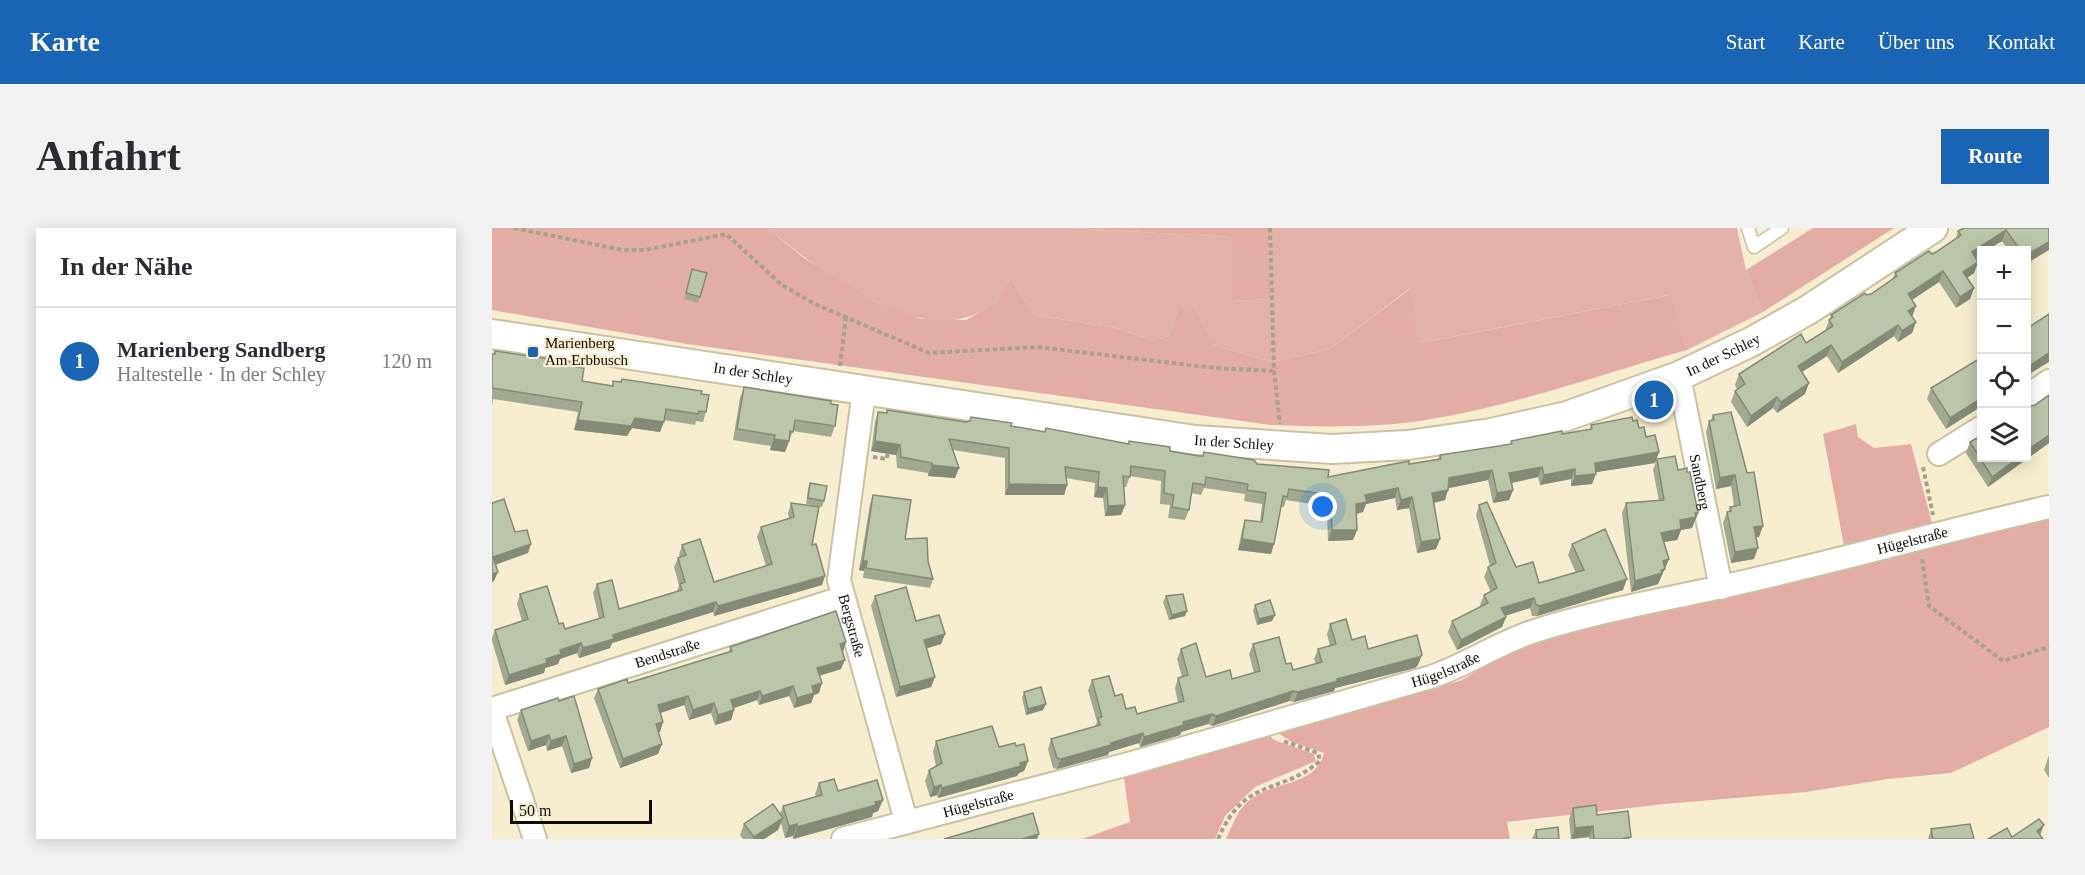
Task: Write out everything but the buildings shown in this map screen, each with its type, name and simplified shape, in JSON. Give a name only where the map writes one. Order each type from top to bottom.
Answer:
[{"type":"street","name":"In der Schley","points":[[492,334],[1195,440],[1279,447],[1346,449],[1417,444],[1491,433],[1549,420],[1629,395],[1679,376],[1751,342],[1801,314],[1924,230]]},
{"type":"street","name":"Sandberg","points":[[1679,376],[1721,588]]},
{"type":"street","points":[[2031,394],[2049,381]]},
{"type":"street","name":"Bergstraße","points":[[851,388],[840,564],[842,598],[906,821]]},
{"type":"street","points":[[1930,458],[1977,430]]},
{"type":"street","name":"Hügelstraße","points":[[843,839],[1121,765],[1447,672],[1534,631],[1606,610],[1721,588],[1930,534],[2049,507]]},
{"type":"street","name":"Bendstraße","points":[[492,710],[842,598]]},
{"type":"street","points":[[492,710],[535,839]]},
{"type":"lane","points":[[1748,228],[1754,247],[1782,228]]},
{"type":"path","points":[[514,228],[624,250],[645,250],[726,234]]},
{"type":"path","points":[[726,228],[726,234],[782,285],[814,304],[929,352],[1037,347],[1215,368],[1274,370]]},
{"type":"path","points":[[1270,228],[1274,370],[1281,431]]},
{"type":"path","points":[[846,317],[851,388]]},
{"type":"path","points":[[1930,458],[1930,534],[1922,562],[1929,606],[2003,661],[2049,647]]},
{"type":"path","points":[[1218,839],[1226,820],[1241,802],[1264,788],[1309,771],[1320,761],[1318,753],[1291,745],[1275,737],[1269,723]]},
{"type":"shaded area","points":[[492,228],[767,228],[804,258],[875,302],[921,319],[966,320],[996,303],[1011,278],[1034,315],[1116,328],[1150,340],[1169,336],[1178,308],[1192,305],[1213,345],[1273,362],[1330,349],[1410,289],[1420,343],[1670,295],[1687,350],[1492,407],[1426,420],[1368,426],[1271,425],[687,344],[492,310]]},
{"type":"shaded area","points":[[767,228],[1072,228],[1231,237],[1233,301],[1272,299],[1270,228],[1737,228],[1746,270],[1763,312],[1687,350],[1669,295],[1420,343],[1409,289],[1330,349],[1273,362],[1213,345],[1178,308],[1169,336],[1150,340],[1116,328],[1034,315],[1011,278],[995,303],[982,311],[955,320],[927,319],[898,312],[840,282]]},
{"type":"shaded area","points":[[1072,228],[1270,228],[1272,299],[1232,301],[1231,237]]},
{"type":"shaded area","points":[[1813,228],[1894,228],[1763,312],[1746,270]]},
{"type":"shaded area","points":[[1856,424],[1858,437],[1874,448],[1911,444],[1932,523],[1844,546],[1823,434]]},
{"type":"shaded area","points":[[2049,517],[2049,727],[1951,773],[1888,779],[1806,792],[1665,804],[1507,822],[1510,839],[1226,839],[1239,812],[1251,799],[1304,777],[1320,764],[1324,753],[1292,742],[1275,731],[1460,681],[1520,646],[1642,612]]},
{"type":"shaded area","points":[[1266,732],[1274,740],[1314,754],[1316,761],[1255,787],[1225,816],[1215,839],[1082,839],[1130,822],[1124,777]]},
{"type":"place","name":"Marienberg Am Erbbusch","points":[[533,352]]},
{"type":"place","name":"Marienberg Sandberg","points":[[1654,400]]}]
